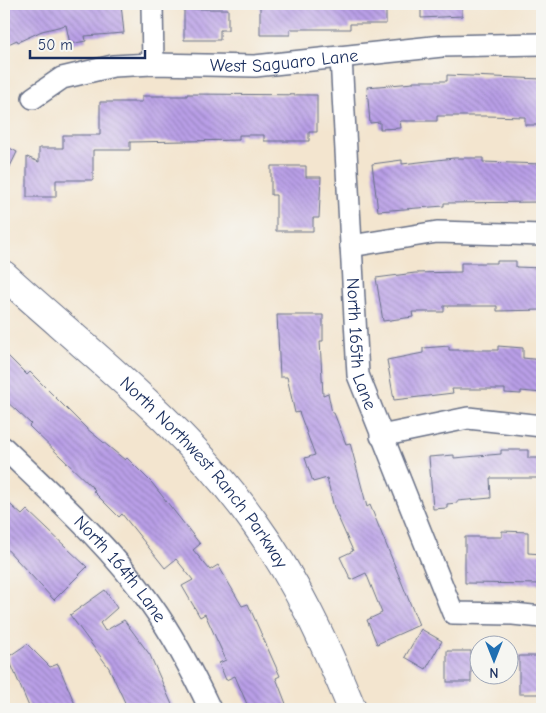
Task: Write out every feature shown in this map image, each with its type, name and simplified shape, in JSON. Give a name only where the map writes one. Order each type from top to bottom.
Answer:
[{"type":"main road","name":"North Northwest Ranch Parkway","points":[[4,275],[181,435],[253,520],[283,566],[312,618],[352,709]]},
{"type":"street","points":[[152,4],[153,64]]},
{"type":"street","name":"West Saguaro Lane","points":[[33,98],[62,78],[113,66],[153,64],[255,66],[442,46],[542,44]]},
{"type":"street","name":"North 165th Lane","points":[[341,57],[358,375],[453,613],[513,614],[542,617]]},
{"type":"street","points":[[352,246],[437,232],[542,234]]},
{"type":"street","points":[[381,436],[468,418],[542,426]]},
{"type":"street","name":"North 164th Lane","points":[[4,448],[87,528],[150,603],[198,682],[210,709]]},
{"type":"building","points":[[4,4],[121,4],[124,33],[85,36],[86,41],[70,44],[66,25],[42,31],[4,46]]},
{"type":"building","points":[[260,4],[386,4],[386,24],[350,24],[350,29],[290,29],[290,35],[260,35]]},
{"type":"building","points":[[421,4],[462,4],[462,16],[421,18]]},
{"type":"building","points":[[184,9],[228,9],[228,30],[220,30],[220,40],[184,40]]},
{"type":"building","points":[[447,75],[542,79],[542,125],[525,125],[525,117],[486,116],[437,116],[437,121],[400,121],[401,128],[380,129],[380,122],[370,123],[367,87],[413,83],[413,81],[447,81]]},
{"type":"building","points":[[187,94],[317,95],[317,132],[309,132],[309,141],[264,141],[264,135],[239,135],[239,140],[130,142],[130,150],[93,150],[93,180],[56,180],[56,197],[27,197],[27,157],[39,162],[39,148],[63,148],[63,135],[100,135],[100,102],[142,102],[142,96],[187,96]]},
{"type":"building","points":[[4,145],[17,152],[4,179]]},
{"type":"building","points":[[454,158],[483,158],[483,162],[542,164],[542,202],[444,203],[444,206],[378,211],[372,164],[402,160],[402,164]]},
{"type":"building","points":[[271,166],[306,166],[306,177],[321,177],[319,218],[313,218],[313,231],[276,231],[276,195],[271,195]]},
{"type":"building","points":[[497,261],[516,261],[516,267],[542,268],[542,310],[497,311],[497,306],[444,306],[444,312],[412,312],[413,317],[383,321],[376,278],[415,273],[461,272],[461,263],[497,263]]},
{"type":"building","points":[[277,315],[323,315],[323,341],[320,341],[323,395],[328,393],[332,413],[334,413],[346,444],[350,443],[367,507],[370,505],[419,625],[377,644],[367,620],[382,613],[366,573],[351,580],[340,557],[353,551],[334,508],[327,478],[313,482],[305,458],[315,455],[299,412],[295,413],[287,377],[280,377]]},
{"type":"building","points":[[449,346],[449,350],[498,350],[498,346],[523,348],[523,358],[542,360],[542,393],[521,391],[521,394],[505,393],[505,389],[452,389],[453,393],[394,400],[387,360],[423,353],[423,348]]},
{"type":"building","points":[[4,352],[27,375],[30,372],[86,428],[125,460],[127,458],[152,483],[200,544],[193,550],[210,570],[218,565],[242,606],[248,604],[280,676],[276,678],[288,709],[249,709],[235,676],[226,680],[219,663],[226,660],[205,614],[200,617],[182,586],[193,580],[176,559],[165,568],[122,514],[119,517],[93,491],[95,490],[29,426],[31,424],[4,399]]},
{"type":"building","points":[[501,450],[528,450],[528,458],[542,458],[542,478],[490,478],[491,498],[457,501],[457,503],[447,504],[447,508],[433,509],[429,457],[454,455],[454,458],[501,454]]},
{"type":"building","points":[[4,499],[22,515],[27,510],[87,567],[54,600],[4,546]]},
{"type":"building","points":[[502,531],[528,532],[528,553],[542,554],[542,584],[465,583],[465,537],[502,537]]},
{"type":"building","points":[[105,590],[117,608],[100,623],[105,631],[124,620],[150,655],[174,709],[128,709],[109,668],[70,615]]},
{"type":"building","points":[[421,629],[442,641],[426,669],[405,657]]},
{"type":"building","points":[[27,644],[50,667],[58,664],[77,709],[30,709],[8,657]]},
{"type":"building","points":[[447,651],[468,651],[468,682],[447,682]]},
{"type":"building","points":[[519,656],[542,656],[542,694],[519,694]]}]
